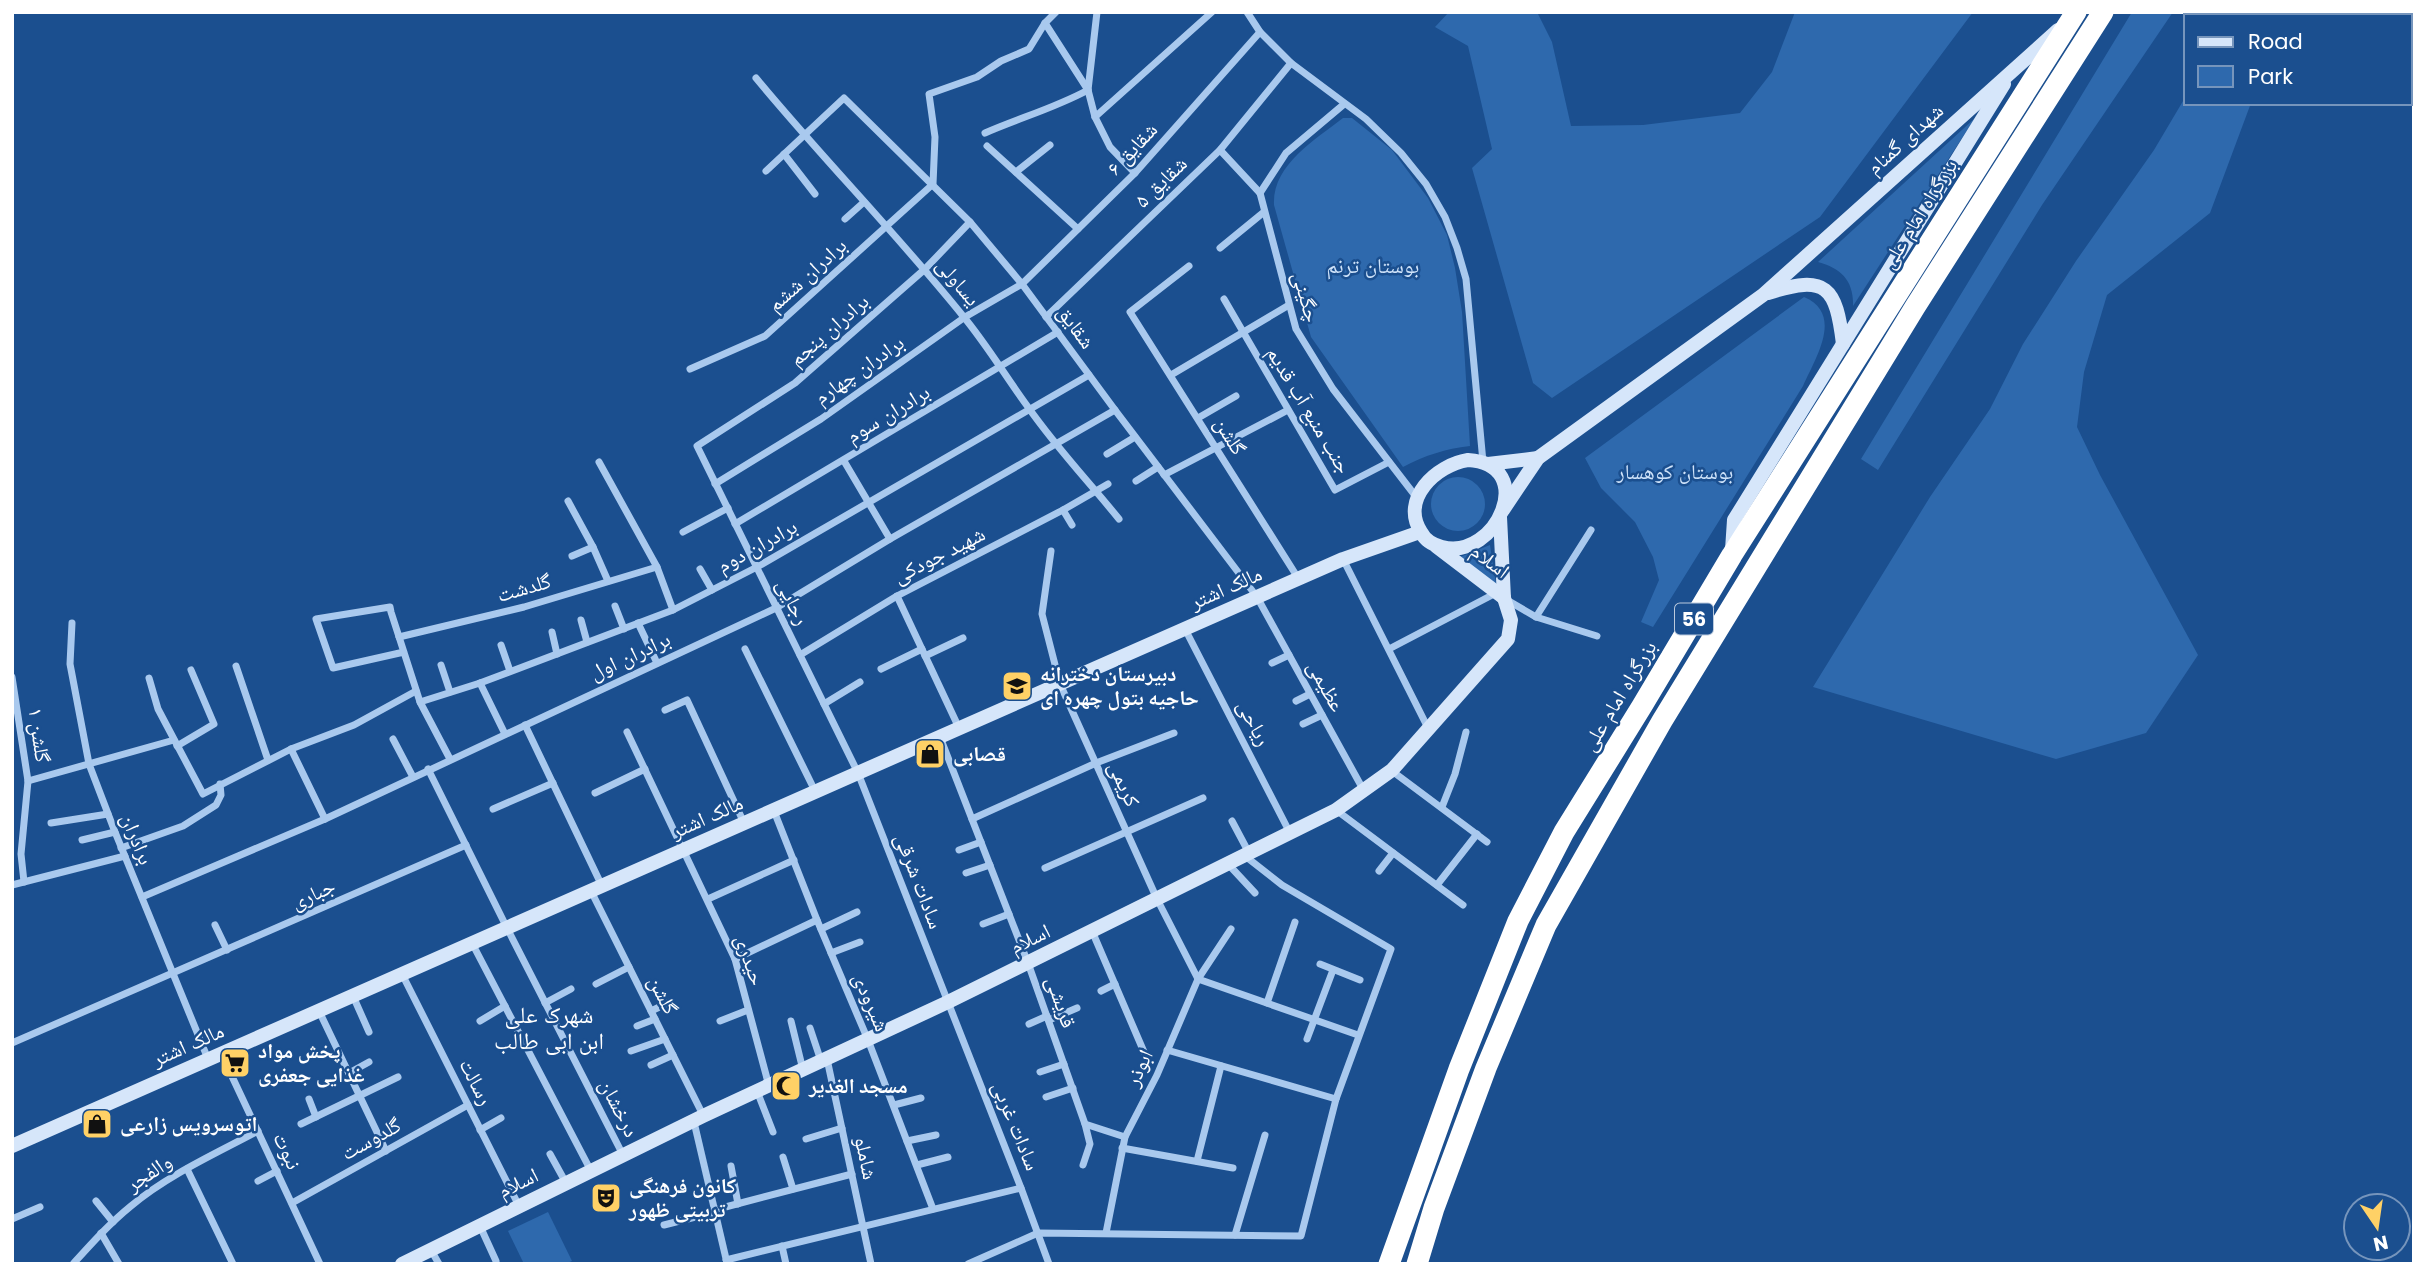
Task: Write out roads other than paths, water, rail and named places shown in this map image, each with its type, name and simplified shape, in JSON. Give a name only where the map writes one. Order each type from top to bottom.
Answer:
[{"type":"highway","name":"56","points":[[1417,1264],[1434,1208],[1486,1068],[1546,925],[1662,721],[1915,307],[2103,12]]},
{"type":"highway","name":"بزرگراه امام علی","points":[[1389,1264],[1459,1069],[1518,921],[1564,832],[1732,555],[2075,13]]},
{"type":"street","points":[[933,184],[935,137],[929,94],[977,77],[1001,61],[1029,49],[1045,23],[1056,12]]},
{"type":"street","points":[[1088,90],[1097,12]]},
{"type":"street","points":[[1095,117],[1212,12]]},
{"type":"street","points":[[1247,12],[1260,32],[1291,63],[1374,128],[1401,153],[1426,184],[1445,217],[1466,279],[1485,463]]},
{"type":"street","name":"شهدای گمنام","points":[[1502,513],[1538,458],[1763,295],[2075,13]]},
{"type":"street","points":[[1045,23],[1088,90],[1095,117],[1110,146],[1135,173]]},
{"type":"street","name":"شقایق ۶","points":[[1022,284],[1135,173],[1260,32]]},
{"type":"street","name":"شقایق ۵","points":[[1046,317],[1220,150],[1291,63]]},
{"type":"street","points":[[1732,555],[1734,520],[2012,71]]},
{"type":"street","name":"یساولی","points":[[756,78],[803,135],[887,226],[965,317],[1029,409],[1119,519]]},
{"type":"street","points":[[985,133],[1032,113],[1065,103],[1088,90]]},
{"type":"street","name":"شقایق","points":[[803,135],[844,98],[933,184],[970,222],[1022,284],[1257,597]]},
{"type":"street","points":[[1220,150],[1259,193],[1286,153],[1343,105]]},
{"type":"street","points":[[766,171],[803,135]]},
{"type":"street","points":[[1016,172],[1050,145]]},
{"type":"street","points":[[987,146],[1078,229]]},
{"type":"street","points":[[783,154],[816,194]]},
{"type":"street","name":"برادران ششم","points":[[690,369],[765,336],[933,184]]},
{"type":"street","name":"چگینی","points":[[1259,193],[1296,329],[1306,349],[1333,389],[1417,498]]},
{"type":"street","points":[[845,219],[864,202]]},
{"type":"street","points":[[1220,248],[1264,212]]},
{"type":"street","name":"برادران پنجم","points":[[697,446],[795,383],[925,269],[970,222]]},
{"type":"street","name":"گلشن","points":[[1189,266],[1130,312],[1299,579]]},
{"type":"street","name":"برادران چهارم","points":[[715,484],[821,419],[965,317],[1022,284]]},
{"type":"street","name":"شهدای گمنام","points":[[1763,295],[1807,285],[1819,286],[1830,292],[1840,313],[1843,344]]},
{"type":"street","name":"جنب منبع آب قدیم","points":[[1224,299],[1335,490],[1389,462]]},
{"type":"street","points":[[1171,375],[1289,305]]},
{"type":"street","name":"برادران سوم","points":[[735,524],[1058,332]]},
{"type":"street","name":"برادران دوم","points":[[420,702],[480,683],[673,610],[757,567],[1089,375]]},
{"type":"street","points":[[1198,418],[1236,396]]},
{"type":"street","name":"برادران اول","points":[[142,897],[325,818],[776,608],[1115,410]]},
{"type":"street","points":[[1164,475],[1288,410]]},
{"type":"street","points":[[1107,454],[1135,437]]},
{"type":"street","name":"رجایی","points":[[697,446],[858,773]]},
{"type":"street","name":"شهدای گمنام","points":[[1485,463],[1538,458]]},
{"type":"street","points":[[1501,595],[1502,513],[1506,492],[1504,481],[1497,471],[1485,463],[1468,460],[1446,466],[1429,480],[1417,498],[1415,516],[1420,532],[1433,544],[1453,548],[1469,545],[1487,534],[1502,513]]},
{"type":"street","points":[[844,461],[890,539]]},
{"type":"street","points":[[599,462],[657,567],[673,610]]},
{"type":"street","points":[[1136,481],[1158,467]]},
{"type":"street","name":"شهید جودکی","points":[[800,655],[897,596],[1108,484]]},
{"type":"street","points":[[568,501],[608,582]]},
{"type":"street","points":[[683,532],[727,508]]},
{"type":"street","points":[[1063,510],[1072,525]]},
{"type":"street","points":[[1536,617],[1591,530]]},
{"type":"street","name":"مالک اشتر","points":[[12,1146],[1343,559],[1420,532]]},
{"type":"street","name":"اسلام","points":[[402,1264],[699,1118],[1028,963],[1336,810],[1364,792],[1392,770],[1508,639],[1511,620],[1501,595],[1433,544]]},
{"type":"street","points":[[572,556],[593,547]]},
{"type":"street","name":"کریمی","points":[[1051,551],[1042,614],[1060,684],[1157,899],[1198,979]]},
{"type":"street","points":[[1343,559],[1429,730]]},
{"type":"street","name":"گلدشت","points":[[399,637],[524,607],[657,567]]},
{"type":"street","points":[[701,569],[712,590]]},
{"type":"street","points":[[1501,595],[1536,617],[1597,636]]},
{"type":"street","points":[[1389,649],[1501,595]]},
{"type":"street","points":[[897,596],[960,728]]},
{"type":"street","name":"عظیمی","points":[[1257,597],[1364,792]]},
{"type":"street","points":[[615,606],[624,629]]},
{"type":"street","points":[[404,652],[333,668],[316,619],[390,607],[420,702],[450,759]]},
{"type":"street","points":[[581,620],[587,642]]},
{"type":"street","name":"برادران","points":[[72,623],[70,664],[89,764],[173,974],[215,1056]]},
{"type":"street","points":[[638,624],[657,663]]},
{"type":"street","name":"ریاحی","points":[[1185,629],[1290,833]]},
{"type":"street","points":[[552,632],[557,654]]},
{"type":"street","points":[[881,669],[963,638]]},
{"type":"street","points":[[501,646],[510,671]]},
{"type":"street","points":[[745,649],[815,792]]},
{"type":"street","points":[[1272,663],[1289,655]]},
{"type":"street","points":[[442,665],[450,692]]},
{"type":"street","points":[[236,666],[268,760]]},
{"type":"street","points":[[28,781],[175,743],[214,724],[191,670]]},
{"type":"street","name":"گلشن ۱","points":[[12,677],[28,781],[21,854],[24,882]]},
{"type":"street","points":[[149,678],[158,709],[203,794],[291,749],[354,725],[416,691]]},
{"type":"street","points":[[824,704],[859,682]]},
{"type":"street","points":[[480,683],[505,734]]},
{"type":"street","points":[[1296,701],[1310,694]]},
{"type":"street","points":[[665,710],[687,700],[744,823]]},
{"type":"street","points":[[1303,724],[1322,715]]},
{"type":"street","name":"گلشن","points":[[525,725],[553,783],[629,967],[673,1055],[699,1118],[727,1262]]},
{"type":"street","name":"حیدری","points":[[627,732],[685,849],[735,959],[773,1132]]},
{"type":"street","points":[[1442,807],[1455,774],[1466,732]]},
{"type":"street","points":[[972,819],[1096,763],[1174,733]]},
{"type":"street","name":"قریشی","points":[[940,737],[1028,963],[1073,1088],[1090,1144],[1083,1165]]},
{"type":"street","points":[[393,739],[412,777]]},
{"type":"street","points":[[291,749],[325,818]]},
{"type":"street","name":"درخشان","points":[[428,769],[624,1155]]},
{"type":"street","points":[[595,793],[645,769]]},
{"type":"street","points":[[1392,770],[1487,842]]},
{"type":"street","name":"سادات شرقی","points":[[858,773],[948,1002]]},
{"type":"street","points":[[493,809],[553,783]]},
{"type":"street","points":[[121,848],[183,827],[216,805],[221,795],[220,784]]},
{"type":"street","points":[[1045,868],[1203,798]]},
{"type":"street","name":"شیرودی","points":[[774,810],[817,920],[869,1040],[933,1209]]},
{"type":"street","points":[[1336,810],[1463,905]]},
{"type":"street","points":[[51,822],[108,814]]},
{"type":"street","points":[[968,1264],[1038,1233],[1301,1236],[1336,1099],[1391,950],[1282,885],[1247,855],[1232,821]]},
{"type":"street","points":[[82,840],[115,832]]},
{"type":"street","points":[[1437,886],[1477,834]]},
{"type":"street","points":[[959,850],[981,842]]},
{"type":"street","name":"جباری","points":[[12,1043],[466,845]]},
{"type":"street","points":[[1379,871],[1393,853]]},
{"type":"street","points":[[12,885],[125,856]]},
{"type":"street","points":[[708,899],[794,860]]},
{"type":"street","points":[[1228,864],[1255,893]]},
{"type":"street","points":[[966,873],[990,865]]},
{"type":"street","points":[[821,929],[857,912]]},
{"type":"street","points":[[984,924],[1009,914]]},
{"type":"street","points":[[735,959],[817,920]]},
{"type":"street","points":[[1267,1003],[1295,922]]},
{"type":"street","points":[[215,925],[227,950]]},
{"type":"street","name":"ابوذر","points":[[1105,1233],[1125,1137],[1198,979],[1231,929]]},
{"type":"street","points":[[1092,931],[1144,1052]]},
{"type":"street","points":[[831,953],[860,942]]},
{"type":"street","points":[[472,943],[592,1171]]},
{"type":"street","points":[[1320,964],[1360,980]]},
{"type":"street","points":[[596,984],[629,967]]},
{"type":"street","points":[[1307,1040],[1333,970]]},
{"type":"street","name":"رسالت","points":[[402,974],[519,1206]]},
{"type":"street","points":[[1198,979],[1358,1035]]},
{"type":"street","points":[[1101,991],[1115,984]]},
{"type":"street","points":[[545,1003],[571,989]]},
{"type":"street","points":[[353,996],[369,1032]]},
{"type":"street","points":[[638,1026],[670,1002]]},
{"type":"street","name":"سادات غربی","points":[[948,1002],[1049,1264]]},
{"type":"street","points":[[480,1021],[505,1006]]},
{"type":"street","points":[[1029,1024],[1077,1009]]},
{"type":"street","points":[[720,1021],[748,1010]]},
{"type":"street","points":[[319,1011],[386,1151]]},
{"type":"street","points":[[791,1021],[803,1070]]},
{"type":"street","name":"شاملو","points":[[810,1028],[824,1060],[842,1128],[871,1264]]},
{"type":"street","points":[[631,1051],[665,1039]]},
{"type":"street","points":[[1167,1050],[1336,1099]]},
{"type":"street","points":[[651,1065],[673,1055]]},
{"type":"street","name":"نبوت","points":[[215,1056],[258,1131],[320,1264]]},
{"type":"street","points":[[349,1073],[369,1062]]},
{"type":"street","points":[[1040,1072],[1064,1064]]},
{"type":"street","points":[[1197,1161],[1221,1066]]},
{"type":"street","points":[[302,1124],[398,1077]]},
{"type":"street","points":[[1046,1097],[1073,1088]]},
{"type":"street","points":[[894,1105],[920,1098]]},
{"type":"street","points":[[309,1099],[316,1117]]},
{"type":"street","name":"گلدوست","points":[[292,1203],[468,1105]]},
{"type":"street","points":[[480,1130],[501,1118]]},
{"type":"street","points":[[1085,1124],[1125,1137]]},
{"type":"street","points":[[806,1139],[842,1128]]},
{"type":"street","name":"والفجر","points":[[73,1264],[101,1233],[133,1204],[187,1169],[258,1131]]},
{"type":"street","points":[[907,1141],[936,1135]]},
{"type":"street","points":[[1235,1235],[1265,1135]]},
{"type":"street","points":[[1122,1148],[1233,1168]]},
{"type":"street","points":[[550,1154],[566,1183]]},
{"type":"street","points":[[783,1157],[793,1189]]},
{"type":"street","points":[[916,1165],[948,1157]]},
{"type":"street","points":[[730,1166],[738,1203]]},
{"type":"street","points":[[187,1169],[233,1264]]},
{"type":"street","points":[[258,1181],[276,1171]]},
{"type":"street","points":[[664,1225],[852,1174]]},
{"type":"street","points":[[727,1262],[1021,1188]]},
{"type":"street","points":[[96,1200],[113,1222]]},
{"type":"street","points":[[12,1219],[40,1207]]},
{"type":"street","points":[[480,1226],[496,1261]]},
{"type":"street","points":[[101,1233],[119,1264]]},
{"type":"street","points":[[782,1246],[786,1264]]},
{"type":"street","points":[[431,1250],[439,1264]]},
{"type":"place","name":"دبیرستان دخترانه حاجیه بتول چهره ای","points":[[1017,686]]},
{"type":"place","name":"قصابی","points":[[930,754]]},
{"type":"place","name":"پخش مواد غذایی جعفری","points":[[235,1063]]},
{"type":"place","name":"مسجد الغدیر","points":[[786,1086]]},
{"type":"place","name":"اتوسرویس زارعی","points":[[97,1124]]},
{"type":"place","name":"کانون فرهنگی تربیتی ظهور","points":[[606,1198]]},
{"type":"district","name":"شهرک علی ابن ابی طالب","points":[[549,1028]]},
{"type":"park label","name":"بوستان ترنم","points":[[1373,266]]},
{"type":"park label","name":"بوستان کوهسار","points":[[1675,472]]}]
